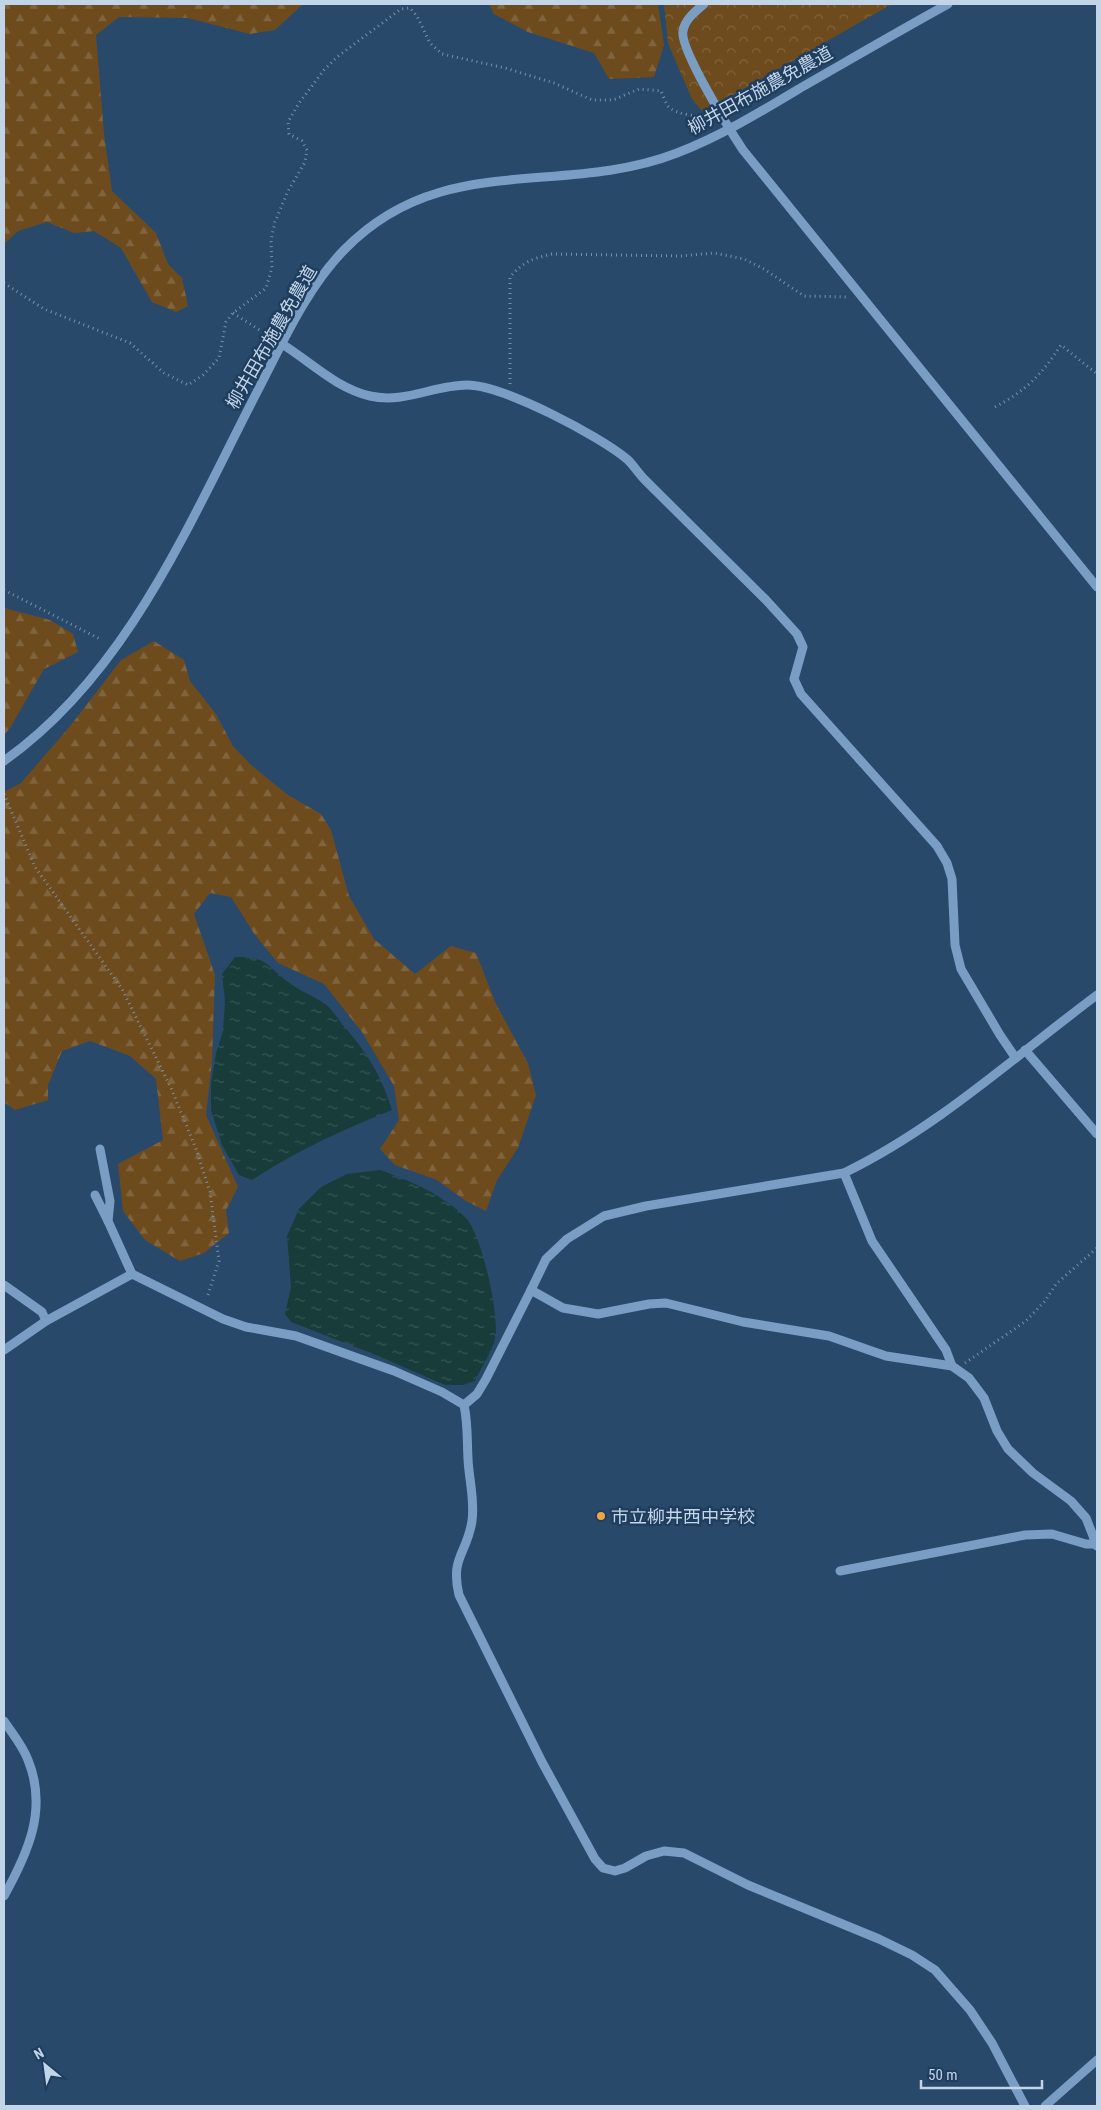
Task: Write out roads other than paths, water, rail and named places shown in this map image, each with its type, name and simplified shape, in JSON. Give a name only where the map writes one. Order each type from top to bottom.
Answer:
[{"type":"street","points":[[704,4],[688,19],[682,32],[685,46],[730,129],[759,172],[1097,587]]},
{"type":"street","name":"柳井田布施農免農道","points":[[4,761],[48,724],[78,692],[105,660],[147,601],[282,344],[323,275],[344,250],[370,227],[398,209],[433,194],[464,185],[503,179],[584,174],[632,167],[676,154],[730,129],[948,4]]},
{"type":"street","points":[[282,344],[299,354],[319,371],[352,390],[370,396],[387,398],[416,396],[443,388],[468,385],[489,389],[552,414],[599,440],[629,461],[645,480],[766,600],[797,634],[803,647],[794,679],[801,694],[937,846],[947,863],[952,879],[955,945],[961,969],[1015,1057]]},
{"type":"street","points":[[464,1405],[477,1394],[486,1380],[546,1258],[567,1239],[604,1216],[646,1206],[844,1173],[904,1140],[1097,995]]},
{"type":"street","points":[[1025,1050],[1097,1134]]},
{"type":"street","points":[[100,1149],[110,1201],[108,1221]]},
{"type":"street","points":[[840,1571],[1025,1535],[1052,1534],[1086,1544],[1097,1545],[1094,1529],[1071,1501],[1033,1473],[1008,1449],[984,1398],[968,1378],[955,1367],[946,1350],[872,1240],[844,1173]]},
{"type":"street","points":[[95,1194],[126,1257],[132,1274],[222,1319],[246,1328],[296,1336],[394,1371],[442,1392],[464,1405],[468,1424],[468,1460],[473,1505],[470,1530],[456,1566],[455,1577],[459,1595],[542,1762],[595,1859],[603,1868],[615,1871],[626,1868],[646,1856],[664,1851],[684,1854],[748,1885],[912,1955],[935,1970],[970,2010],[992,2043],[1025,2106]]},
{"type":"street","points":[[4,1350],[46,1321],[132,1274]]},
{"type":"street","points":[[4,1285],[42,1312],[46,1321]]},
{"type":"street","points":[[531,1290],[563,1308],[598,1314],[666,1303],[743,1322],[829,1336],[886,1356],[955,1367]]},
{"type":"street","points":[[4,1721],[28,1760],[36,1788],[37,1808],[28,1848],[4,1896]]},
{"type":"street","points":[[1044,2106],[1097,2060]]},
{"type":"water","points":[[235,957],[247,957],[262,961],[291,984],[321,1001],[329,1008],[372,1064],[383,1085],[392,1110],[320,1142],[252,1180],[239,1175],[222,1145],[211,1110],[211,1084],[216,1053],[223,1031],[225,1001],[222,974]]},
{"type":"water","points":[[380,1170],[436,1195],[457,1209],[472,1227],[484,1258],[495,1313],[496,1328],[495,1339],[475,1381],[463,1385],[445,1385],[376,1355],[291,1322],[285,1314],[291,1287],[287,1236],[299,1209],[321,1187],[347,1174]]},
{"type":"place","name":"市立柳井西中学校","points":[[601,1516]]}]
